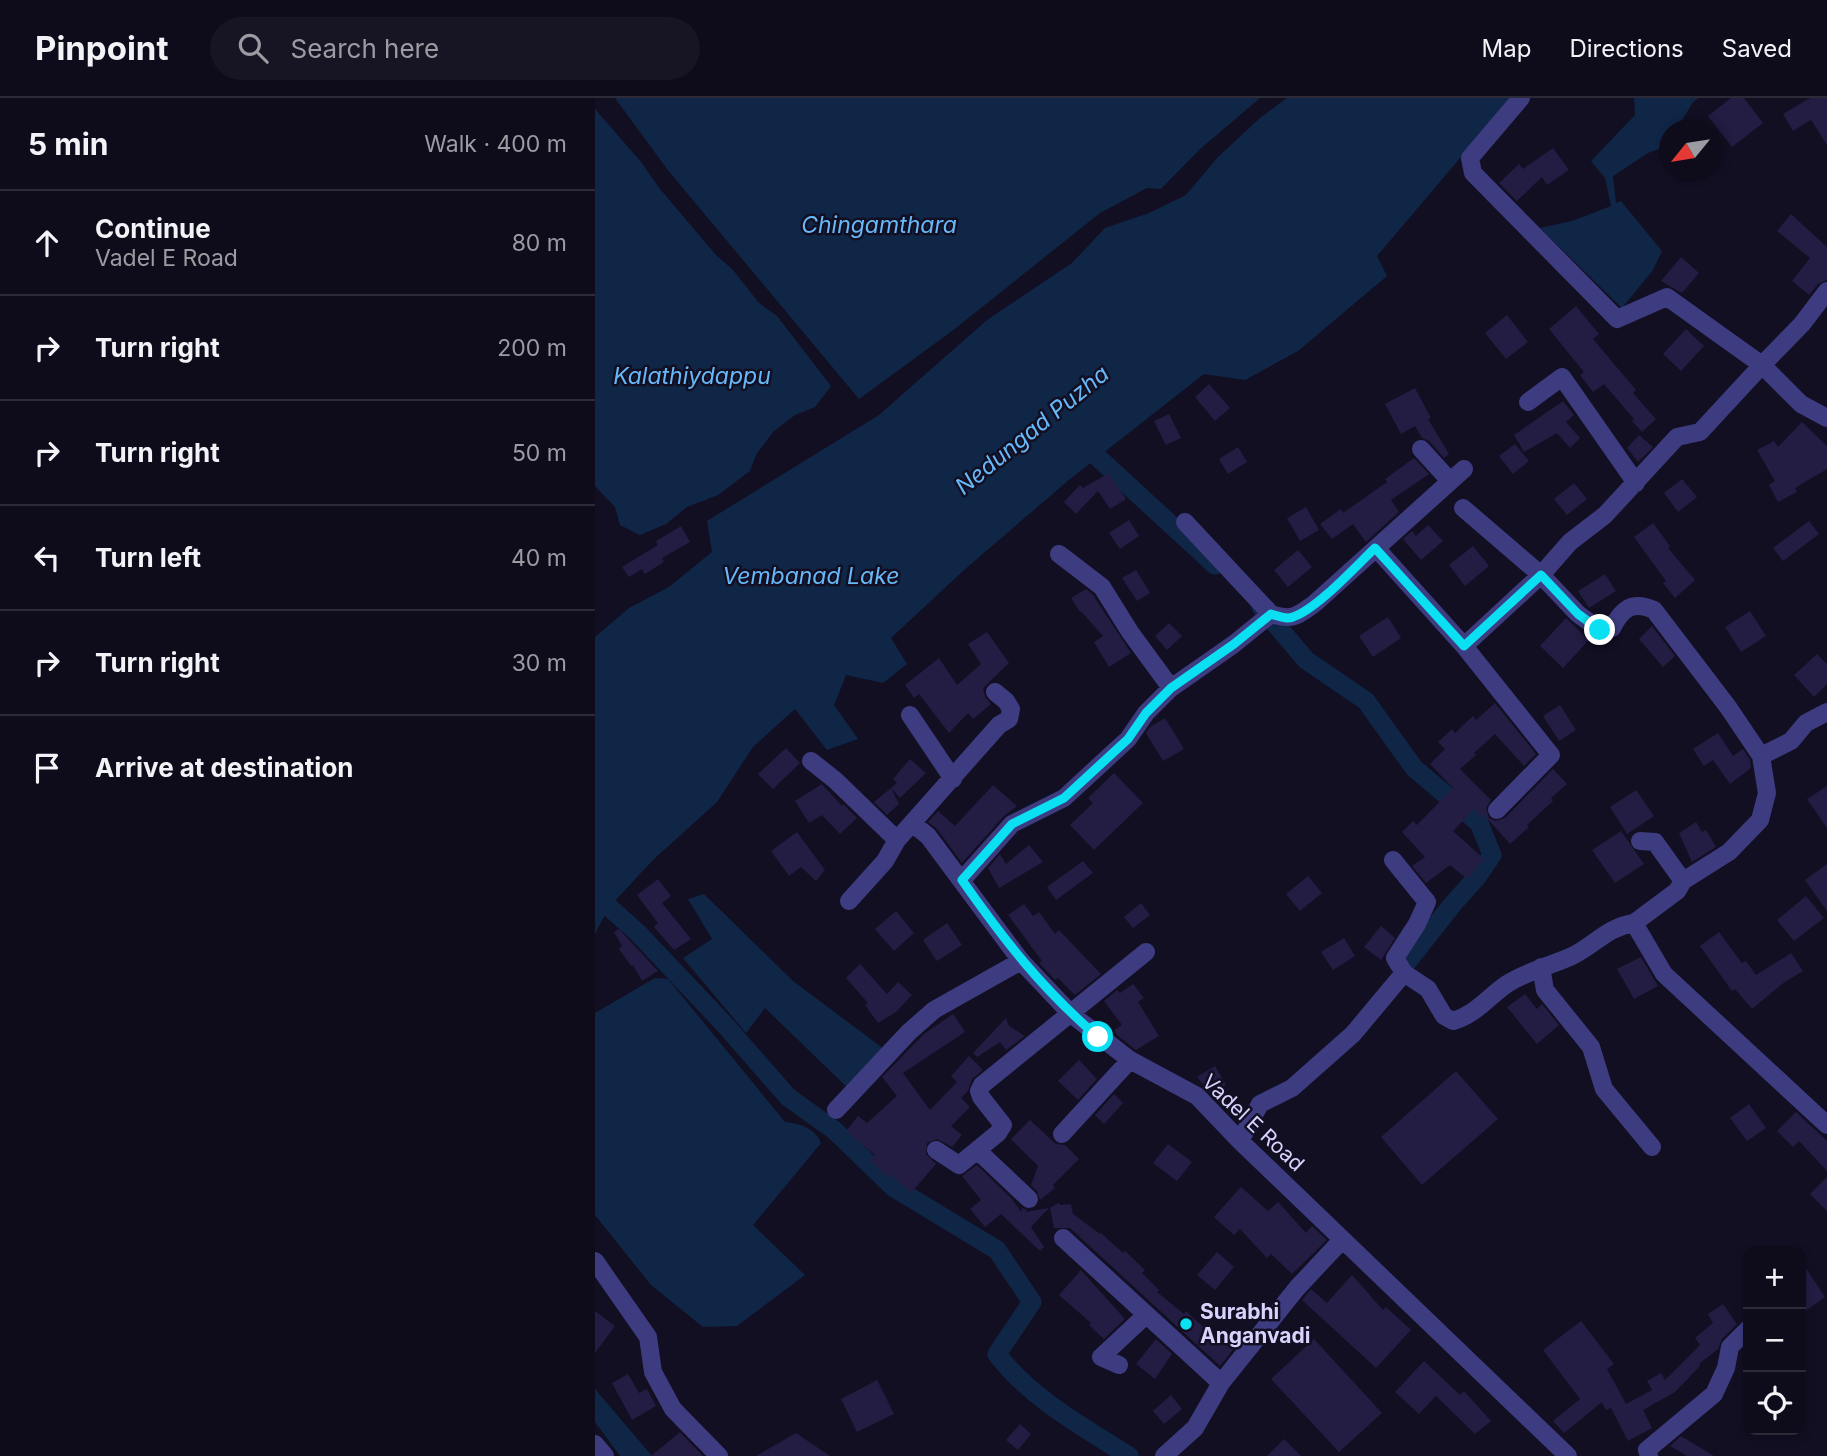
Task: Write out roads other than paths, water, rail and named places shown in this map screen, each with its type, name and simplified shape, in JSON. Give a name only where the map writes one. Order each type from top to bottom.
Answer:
[{"type":"street","points":[[1521,98],[1470,158],[1472,173],[1617,319],[1667,297],[1762,365],[1801,404],[1827,418]]},
{"type":"street","points":[[1464,646],[1541,575],[1570,542],[1605,515],[1677,437],[1700,432],[1802,324],[1827,291]]},
{"type":"street","points":[[1528,402],[1562,377],[1636,483]]},
{"type":"street","points":[[1421,449],[1450,481]]},
{"type":"street","points":[[1185,522],[1268,616],[1287,619],[1295,617],[1314,604],[1464,469]]},
{"type":"street","points":[[1393,860],[1427,902],[1417,924],[1395,958],[1404,973],[1428,989],[1444,1016],[1453,1021],[1467,1017],[1509,983],[1573,955],[1618,925],[1633,923],[1677,891],[1683,881],[1730,852],[1760,820],[1767,793],[1761,756],[1728,707],[1654,610],[1635,605],[1619,615],[1612,628],[1600,630],[1578,614],[1541,575],[1463,508]]},
{"type":"street","points":[[1375,548],[1464,646],[1551,755],[1497,810]]},
{"type":"street","points":[[1059,554],[1102,587],[1130,632],[1171,688]]},
{"type":"street","points":[[962,880],[1012,824],[1064,798],[1128,739],[1146,713],[1171,688],[1234,644],[1268,616]]},
{"type":"street","points":[[849,901],[885,860],[897,841],[999,725],[1009,719],[1011,709],[995,692]]},
{"type":"street","points":[[1761,756],[1791,741],[1806,723],[1827,712]]},
{"type":"street","points":[[910,715],[953,779]]},
{"type":"street","points":[[811,761],[835,780],[897,841]]},
{"type":"street","name":"Vadel E Road","points":[[913,824],[928,836],[1021,961],[1071,1014],[1130,1060],[1196,1096],[1568,1456]]},
{"type":"street","points":[[1640,841],[1655,842],[1683,881]]},
{"type":"street","points":[[1633,923],[1664,974],[1827,1125]]},
{"type":"street","points":[[936,1150],[959,1165],[1002,1130],[1003,1125],[981,1097],[979,1091],[982,1085],[1146,952]]},
{"type":"street","points":[[836,1110],[909,1032],[934,1010],[1021,961]]},
{"type":"street","points":[[1541,967],[1545,990],[1591,1047],[1604,1089],[1652,1147]]},
{"type":"street","points":[[1240,1141],[1260,1104],[1291,1088],[1353,1034],[1404,973]]},
{"type":"street","points":[[1062,1134],[1130,1060]]},
{"type":"street","points":[[977,1150],[1029,1199]]},
{"type":"street","points":[[1063,1238],[1221,1383]]},
{"type":"street","points":[[1164,1456],[1195,1428],[1221,1383],[1297,1289],[1342,1240]]},
{"type":"street","points":[[595,1261],[647,1337],[653,1372],[673,1409],[719,1456]]},
{"type":"street","points":[[1119,1365],[1101,1357],[1146,1315]]},
{"type":"street","points":[[1649,1456],[1647,1450],[1714,1394],[1726,1368],[1730,1347],[1743,1334]]},
{"type":"street","points":[[595,1444],[605,1456]]},
{"type":"water","name":"Chingamthara","points":[[615,98],[1260,98],[1199,150],[1161,189],[1147,188],[1100,213],[952,331],[859,399],[667,169]]},
{"type":"water","name":"Vembanad Lake","points":[[1287,98],[1511,98],[1377,256],[1387,276],[1298,351],[1245,380],[1204,374],[1070,479],[964,570],[891,638],[907,664],[883,683],[846,675],[834,705],[858,739],[827,750],[795,709],[753,747],[717,802],[654,859],[609,907],[595,934],[595,637],[629,608],[669,587],[712,552],[707,521],[879,415],[987,320],[1072,263],[1105,228],[1149,213],[1186,195],[1218,157],[1260,118]]},
{"type":"water","points":[[1634,98],[1699,98],[1693,102],[1683,119],[1659,119],[1659,149],[1613,176],[1616,203],[1621,201],[1662,251],[1653,270],[1622,308],[1540,228],[1572,221],[1611,206],[1605,178],[1591,161],[1635,115]]},
{"type":"water","name":"Kalathiydappu","points":[[595,109],[716,255],[733,270],[759,303],[777,316],[831,386],[815,407],[795,415],[774,431],[757,453],[750,471],[718,495],[687,507],[666,524],[640,535],[620,525],[615,507],[595,486]]},
{"type":"water","points":[[704,894],[793,981],[888,1052],[853,1093],[765,1008],[746,1033],[683,958],[712,939],[688,899]]},
{"type":"water","points":[[655,978],[668,979],[785,1122],[807,1128],[821,1143],[753,1225],[805,1275],[737,1326],[703,1327],[651,1285],[595,1215],[595,1013]]},
{"type":"water","points":[[595,1389],[652,1456],[620,1456],[595,1422]]},
{"type":"waterway","points":[[1080,441],[1215,565]]},
{"type":"waterway","points":[[1261,607],[1306,660],[1366,701],[1414,768],[1479,823],[1492,855],[1407,962]]},
{"type":"waterway","points":[[609,907],[638,933],[725,1025],[788,1097],[834,1130],[893,1187],[997,1250],[1032,1302],[997,1354],[1010,1370],[1041,1398],[1129,1456]]},
{"type":"place","name":"Surabhi Anganvadi","points":[[1186,1324]]},
{"type":"water label","name":"Nedungad Puzha","points":[[1032,430]]}]
